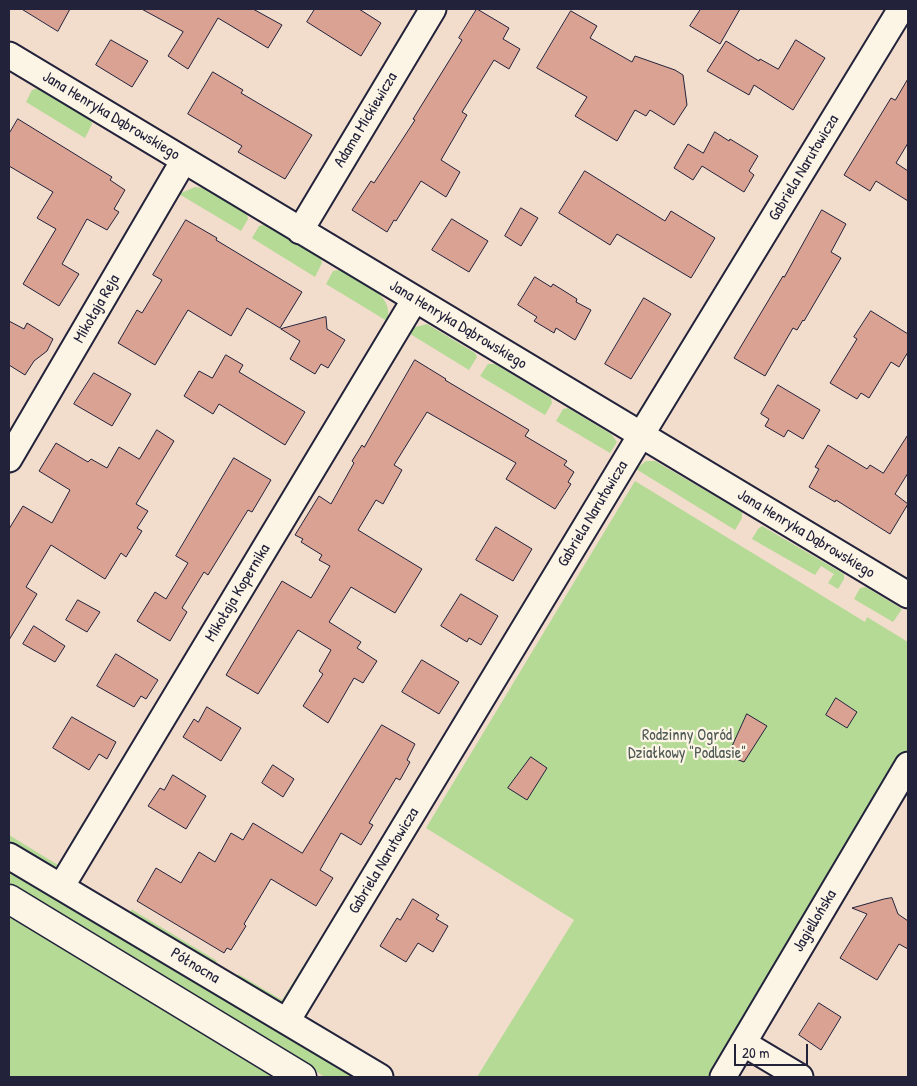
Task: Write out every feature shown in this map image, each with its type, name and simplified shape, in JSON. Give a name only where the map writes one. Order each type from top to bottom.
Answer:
[{"type":"main road","points":[[9,899],[302,1077]]},
{"type":"street","name":"Adama Mickiewicza","points":[[300,231],[433,9]]},
{"type":"street","name":"Gabriela Narutowicza","points":[[288,1021],[641,435],[901,9]]},
{"type":"street","name":"Jana Henryka Dąbrowskiego","points":[[9,55],[908,595]]},
{"type":"street","name":"Mikołaja Reja","points":[[9,459],[184,160]]},
{"type":"street","name":"Mikołaja Kopernika","points":[[61,887],[415,299]]},
{"type":"street","name":"Jagiellońska","points":[[722,1077],[908,765]]},
{"type":"street","name":"Północna","points":[[9,856],[380,1077]]},
{"type":"street","points":[[743,1043],[800,1077]]},
{"type":"green space","points":[[38,88],[91,120],[92,124],[85,138],[26,102],[32,90]]},
{"type":"green space","points":[[195,187],[203,188],[247,214],[248,219],[241,231],[179,194]]},
{"type":"green space","points":[[265,224],[321,259],[322,263],[315,277],[252,238],[259,226]]},
{"type":"green space","points":[[339,270],[364,283],[381,295],[388,311],[387,321],[326,284],[333,271]]},
{"type":"green space","points":[[427,324],[475,353],[477,357],[469,370],[407,332],[412,328]]},
{"type":"green space","points":[[488,364],[495,364],[551,398],[552,403],[545,415],[480,376]]},
{"type":"green space","points":[[568,408],[611,434],[617,442],[610,453],[556,421],[563,409]]},
{"type":"green space","points":[[646,461],[655,461],[742,512],[742,518],[735,530],[636,469]]},
{"type":"green space","name":"Rodzinny Ogród Działkowy \"Podlasie\"","points":[[635,481],[865,622],[867,617],[908,642],[908,748],[711,1077],[477,1077],[574,920],[426,828]]},
{"type":"green space","points":[[762,526],[844,574],[844,579],[838,589],[828,583],[834,574],[821,566],[815,575],[752,539]]},
{"type":"green space","points":[[866,587],[902,609],[893,622],[854,599],[860,588]]},
{"type":"green space","points":[[83,822],[85,824],[60,866],[51,867],[9,842],[9,835],[58,865]]},
{"type":"green space","points":[[9,863],[361,1077],[325,1077],[9,884]]},
{"type":"green space","points":[[131,909],[217,961],[213,966],[131,916]]},
{"type":"green space","points":[[9,914],[277,1077],[9,1077]]},
{"type":"green space","points":[[315,947],[316,952],[283,1003],[279,1004],[236,979],[238,974],[282,1000]]},
{"type":"building","points":[[22,9],[70,9],[58,31]]},
{"type":"building","points":[[142,9],[253,9],[282,25],[268,48],[218,18],[188,69],[168,56],[183,32]]},
{"type":"building","points":[[315,9],[359,9],[381,23],[361,56],[307,22]]},
{"type":"building","points":[[477,9],[509,28],[503,39],[520,49],[509,69],[494,60],[462,112],[467,115],[441,160],[460,172],[446,197],[421,181],[387,232],[352,210],[371,181],[374,183],[415,120],[413,119],[462,40],[459,38]]},
{"type":"building","points":[[701,9],[740,9],[720,44],[690,26]]},
{"type":"building","points":[[571,11],[597,26],[590,38],[632,62],[635,56],[675,70],[683,75],[687,105],[674,125],[650,110],[646,116],[635,110],[617,141],[575,116],[587,97],[537,68]]},
{"type":"building","points":[[111,40],[148,61],[132,87],[96,65]]},
{"type":"building","points":[[796,40],[825,58],[793,110],[754,85],[749,95],[707,71],[726,41],[759,61],[760,59],[778,69]]},
{"type":"building","points":[[213,72],[243,90],[241,93],[312,135],[285,179],[238,152],[242,146],[188,114]]},
{"type":"building","points":[[908,79],[908,143],[896,163],[908,171],[908,201],[876,181],[870,191],[844,175],[891,98],[895,100]]},
{"type":"building","points":[[18,119],[112,177],[110,180],[125,190],[114,209],[119,212],[107,230],[87,219],[62,264],[79,274],[59,306],[23,284],[56,229],[37,218],[53,192],[9,166],[9,134]]},
{"type":"building","points":[[715,132],[758,156],[749,171],[754,175],[744,192],[702,166],[693,180],[674,168],[688,144],[703,153]]},
{"type":"building","points":[[585,171],[665,221],[671,211],[715,238],[691,278],[617,234],[610,245],[559,213]]},
{"type":"building","points":[[521,208],[538,218],[521,246],[505,236]]},
{"type":"building","points":[[822,210],[846,224],[831,252],[841,258],[804,321],[797,330],[793,328],[765,376],[734,358],[784,277]]},
{"type":"building","points":[[452,219],[488,241],[469,272],[432,250]]},
{"type":"building","points":[[186,220],[302,292],[280,328],[247,308],[231,336],[188,310],[155,365],[118,343],[137,310],[142,313],[162,280],[153,275]]},
{"type":"building","points":[[535,277],[551,287],[553,284],[577,299],[576,302],[591,310],[575,340],[556,328],[554,333],[534,321],[537,317],[518,305]]},
{"type":"building","points":[[644,298],[671,314],[631,379],[605,364]]},
{"type":"building","points":[[871,311],[908,334],[908,352],[899,367],[891,362],[869,398],[861,393],[857,399],[830,383],[857,339],[854,337]]},
{"type":"building","points":[[326,317],[327,329],[345,340],[328,368],[321,364],[315,374],[290,359],[300,341],[281,329]]},
{"type":"building","points":[[9,321],[24,329],[27,323],[53,339],[47,351],[34,361],[25,375],[9,365]]},
{"type":"building","points":[[226,355],[243,365],[239,372],[305,412],[285,445],[219,404],[213,414],[184,396],[199,371],[212,378]]},
{"type":"building","points":[[415,360],[529,430],[525,436],[567,461],[564,465],[574,472],[568,482],[571,484],[555,509],[506,479],[516,463],[427,412],[394,465],[402,470],[383,504],[376,500],[358,530],[422,569],[395,613],[351,587],[329,622],[361,642],[357,648],[377,661],[363,683],[354,678],[328,723],[303,706],[323,674],[319,671],[331,650],[298,630],[258,694],[226,675],[282,581],[311,598],[330,566],[319,560],[322,555],[301,542],[303,539],[295,535],[319,496],[331,504],[354,463],[352,461],[362,445],[364,447]]},
{"type":"building","points":[[94,373],[131,394],[112,426],[74,404]]},
{"type":"building","points":[[778,385],[820,410],[803,439],[788,430],[784,437],[765,426],[769,419],[761,414]]},
{"type":"building","points":[[157,430],[174,441],[136,504],[148,511],[137,528],[142,531],[126,557],[121,553],[105,579],[51,545],[26,587],[37,594],[9,640],[9,529],[23,506],[52,523],[70,490],[39,471],[56,443],[88,462],[91,459],[107,468],[119,447],[139,459]]},
{"type":"building","points":[[908,435],[908,473],[895,494],[908,504],[890,534],[836,500],[835,502],[809,487],[819,469],[815,467],[828,445],[867,469],[870,465],[883,473]]},
{"type":"building","points":[[234,458],[271,480],[252,512],[248,510],[208,575],[204,572],[182,608],[187,612],[170,641],[137,621],[155,592],[166,599],[188,563],[176,556]]},
{"type":"building","points":[[496,527],[532,549],[513,581],[476,560]]},
{"type":"building","points":[[461,594],[498,616],[481,645],[469,638],[467,642],[441,626]]},
{"type":"building","points":[[78,600],[100,612],[87,632],[66,620]]},
{"type":"building","points":[[34,626],[65,646],[55,662],[23,644]]},
{"type":"building","points":[[116,654],[158,680],[146,699],[141,696],[134,707],[97,686]]},
{"type":"building","points":[[422,660],[459,682],[439,714],[402,692]]},
{"type":"building","points":[[836,698],[857,712],[847,728],[826,715]]},
{"type":"building","points":[[207,707],[241,728],[221,761],[183,737],[194,719],[198,722]]},
{"type":"building","points":[[747,714],[767,726],[744,762],[728,756]]},
{"type":"building","points":[[72,717],[116,742],[107,759],[99,754],[89,770],[53,748]]},
{"type":"building","points":[[382,725],[415,744],[407,760],[410,762],[400,780],[396,778],[369,823],[373,825],[361,845],[341,833],[320,870],[333,878],[316,906],[271,879],[231,950],[227,948],[224,953],[137,901],[156,868],[181,883],[199,852],[215,862],[231,833],[243,840],[253,823],[302,853]]},
{"type":"building","points":[[531,757],[547,768],[527,800],[508,788]]},
{"type":"building","points":[[273,765],[294,779],[283,797],[262,783]]},
{"type":"building","points":[[173,775],[206,796],[186,829],[148,806],[160,788],[164,790]]},
{"type":"building","points":[[892,898],[898,914],[908,921],[908,949],[899,944],[877,980],[840,958],[867,914],[852,908]]},
{"type":"building","points":[[413,899],[439,915],[436,919],[448,926],[433,952],[418,943],[406,962],[380,946],[397,918],[400,920]]},
{"type":"building","points":[[819,1003],[841,1017],[821,1050],[799,1035]]}]
